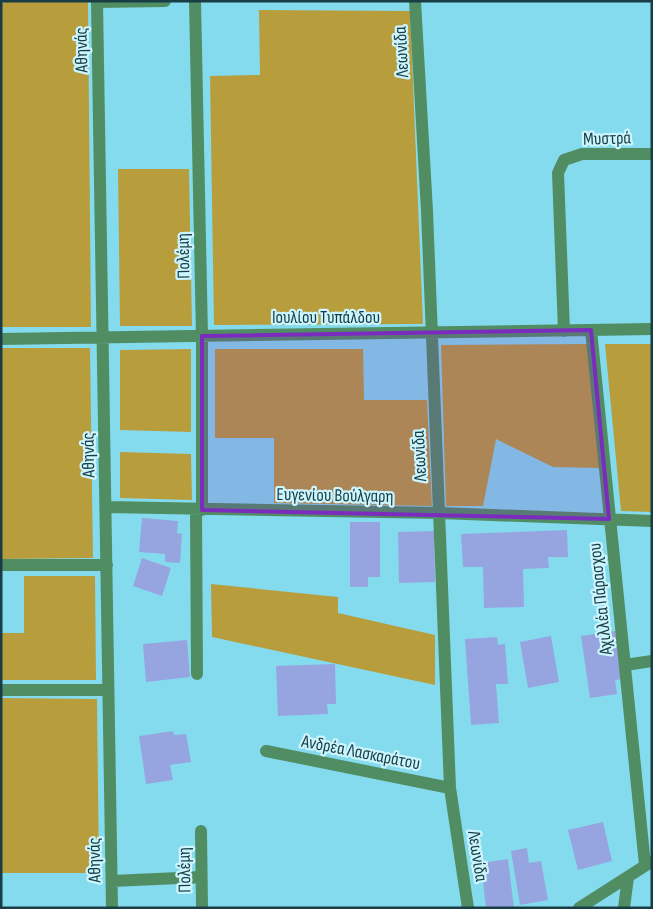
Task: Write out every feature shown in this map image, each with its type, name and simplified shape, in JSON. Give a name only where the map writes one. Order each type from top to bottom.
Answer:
[{"type":"street","points":[[98,2],[165,1]]},
{"type":"street","name":"Πολέμη","points":[[195,1],[202,336],[197,674]]},
{"type":"street","name":"Λεωνίδα","points":[[416,1],[427,211],[450,788],[468,908]]},
{"type":"street","name":"Αθηνάς","points":[[98,2],[112,908]]},
{"type":"street","name":"Μυστρά","points":[[564,331],[558,172],[564,160],[582,154],[652,154]]},
{"type":"street","name":"Ιουλίου Τυπάλδου","points":[[1,339],[432,334],[652,329]]},
{"type":"street","name":"Αχιλλέα Πάρασχου","points":[[591,330],[609,519],[648,863]]},
{"type":"street","name":"Ευγενίου Βούλγαρη","points":[[107,507],[440,513],[652,521]]},
{"type":"street","points":[[1,565],[107,565]]},
{"type":"street","points":[[625,665],[652,661]]},
{"type":"street","points":[[1,690],[108,690]]},
{"type":"street","name":"Ανδρέα Λασκαράτου","points":[[266,751],[450,788]]},
{"type":"street","name":"Πολέμη","points":[[201,831],[202,908]]},
{"type":"street","points":[[579,908],[648,863]]},
{"type":"street","points":[[112,881],[201,876]]},
{"type":"street","points":[[624,908],[628,877]]},
{"type":"highlighted area","points":[[591,330],[609,519],[202,510],[202,336]]},
{"type":"shaded area","points":[[7,1],[88,1],[91,327],[1,327],[1,4]]},
{"type":"shaded area","points":[[259,10],[410,11],[423,324],[214,325],[210,76],[260,75]]},
{"type":"shaded area","points":[[118,169],[189,169],[192,326],[120,326]]},
{"type":"shaded area","points":[[588,344],[600,468],[553,467],[496,439],[483,506],[446,506],[441,345]]},
{"type":"shaded area","points":[[605,344],[652,344],[652,512],[621,511]]},
{"type":"shaded area","points":[[1,348],[90,348],[93,558],[1,559]]},
{"type":"shaded area","points":[[191,349],[191,432],[120,430],[120,350]]},
{"type":"shaded area","points":[[215,349],[363,349],[364,400],[427,400],[432,506],[274,503],[274,438],[215,438]]},
{"type":"shaded area","points":[[120,452],[191,454],[192,500],[120,498]]},
{"type":"shaded area","points":[[24,576],[95,576],[96,680],[1,680],[1,633],[24,633]]},
{"type":"shaded area","points":[[211,584],[338,597],[338,613],[435,635],[435,685],[212,637]]},
{"type":"shaded area","points":[[1,698],[97,699],[99,873],[1,873]]},
{"type":"building","points":[[142,518],[178,521],[177,533],[182,534],[180,563],[165,562],[165,554],[139,552]]},
{"type":"building","points":[[350,522],[380,522],[380,577],[368,577],[368,587],[350,587]]},
{"type":"building","points":[[567,530],[568,557],[548,557],[549,568],[523,569],[524,607],[484,608],[483,567],[463,567],[461,534]]},
{"type":"building","points":[[434,531],[435,582],[399,583],[398,532]]},
{"type":"building","points":[[142,558],[171,568],[162,596],[133,586]]},
{"type":"building","points":[[616,631],[623,679],[615,680],[617,694],[590,698],[581,636]]},
{"type":"building","points":[[551,636],[559,682],[528,688],[520,642]]},
{"type":"building","points":[[497,637],[498,645],[505,644],[508,684],[496,684],[499,723],[471,725],[465,639]]},
{"type":"building","points":[[187,640],[190,677],[146,682],[143,644]]},
{"type":"building","points":[[335,664],[336,704],[327,704],[328,714],[278,716],[276,666]]},
{"type":"building","points":[[173,731],[174,735],[186,734],[191,762],[170,765],[173,780],[146,784],[139,736]]},
{"type":"building","points":[[603,822],[612,861],[578,870],[568,830]]},
{"type":"building","points":[[527,848],[529,863],[541,861],[548,900],[520,905],[511,851]]},
{"type":"building","points":[[508,859],[514,908],[486,908],[481,863]]}]
